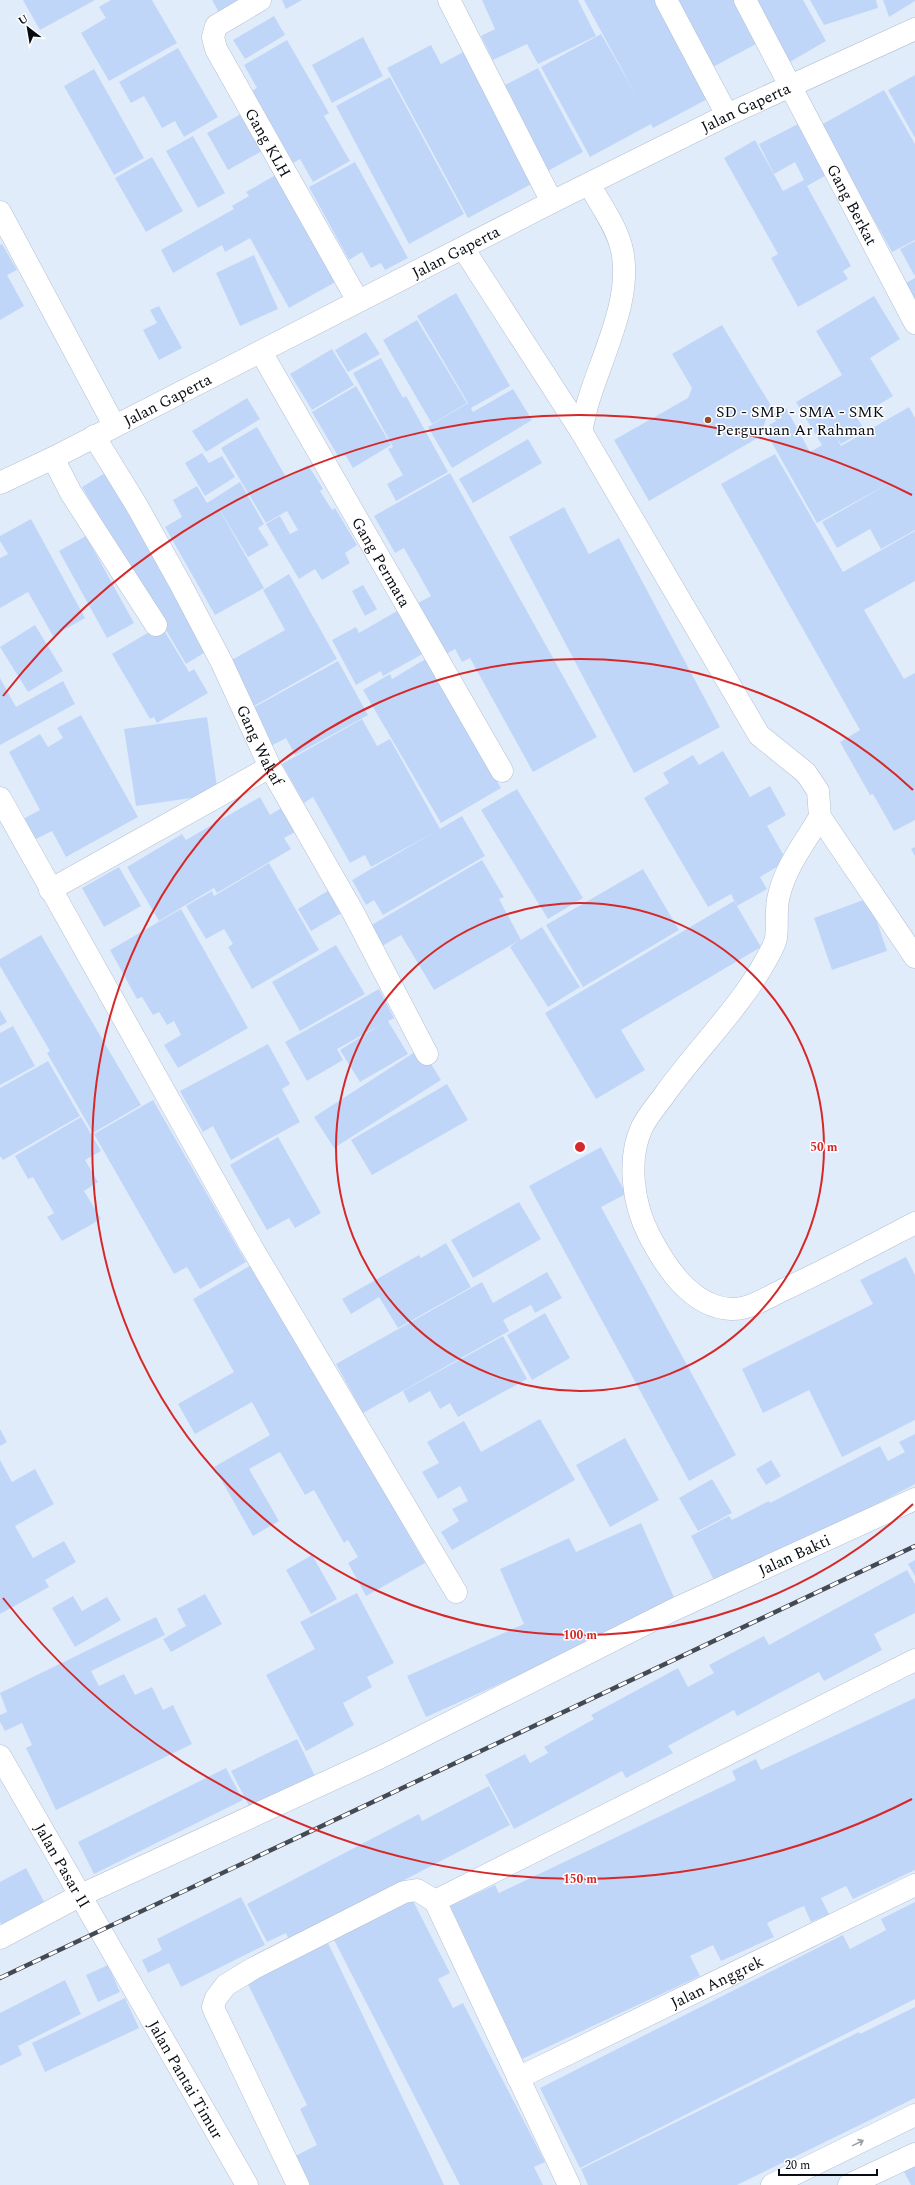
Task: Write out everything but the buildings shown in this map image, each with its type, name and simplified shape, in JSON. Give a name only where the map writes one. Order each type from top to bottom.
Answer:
[{"type":"street","name":"Gang KLH","points":[[260,0],[216,26],[213,37],[216,49],[358,301]]},
{"type":"street","points":[[449,0],[552,202]]},
{"type":"street","points":[[666,0],[727,115]]},
{"type":"street","name":"Gang Berkat","points":[[745,0],[915,323]]},
{"type":"street","name":"Jalan Gaperta","points":[[0,483],[53,458],[552,202],[727,115],[790,85],[914,33]]},
{"type":"street","points":[[581,431],[590,396],[614,326],[625,286],[621,246],[608,218],[589,184]]},
{"type":"street","points":[[0,212],[114,426]]},
{"type":"street","points":[[463,248],[581,431],[759,735],[806,773],[818,791],[820,817],[915,957]]},
{"type":"street","name":"Gang Permata","points":[[261,352],[502,771]]},
{"type":"street","name":"Gang Wakaf","points":[[94,436],[137,506],[181,585],[222,663],[270,767],[353,912],[427,1054]]},
{"type":"street","points":[[53,458],[71,493],[156,624]]},
{"type":"street","points":[[50,890],[270,767]]},
{"type":"street","points":[[0,798],[50,890],[251,1246],[456,1592]]},
{"type":"street","points":[[820,817],[793,859],[779,894],[775,918],[776,939],[766,961],[740,998],[675,1080],[643,1126],[634,1152],[636,1190],[640,1218],[662,1260],[679,1280],[706,1302],[732,1309],[766,1299],[832,1267],[915,1223]]},
{"type":"street","name":"Jalan Bakti","points":[[0,1938],[79,1896],[380,1757],[673,1610],[915,1499]]},
{"type":"street","points":[[435,1901],[915,1660]]},
{"type":"street","name":"Jalan Pasar II","points":[[0,1756],[79,1896],[126,1973]]},
{"type":"street","name":"Jalan Anggrek","points":[[518,2078],[915,1885]]},
{"type":"street","points":[[298,2185],[215,2012],[213,2007],[216,1998],[226,1985],[254,1968],[404,1892],[417,1890],[435,1901],[570,2185]]},
{"type":"street","name":"Jalan Pantai Timur","points":[[126,1973],[247,2185]]},
{"type":"street","points":[[772,2185],[915,2115]]},
{"type":"street","points":[[849,2185],[915,2154]]},
{"type":"railway","points":[[0,1978],[915,1546]]},
{"type":"place","name":"SD - SMP - SMA - SMK Perguruan Ar Rahman","points":[[708,420]]}]
